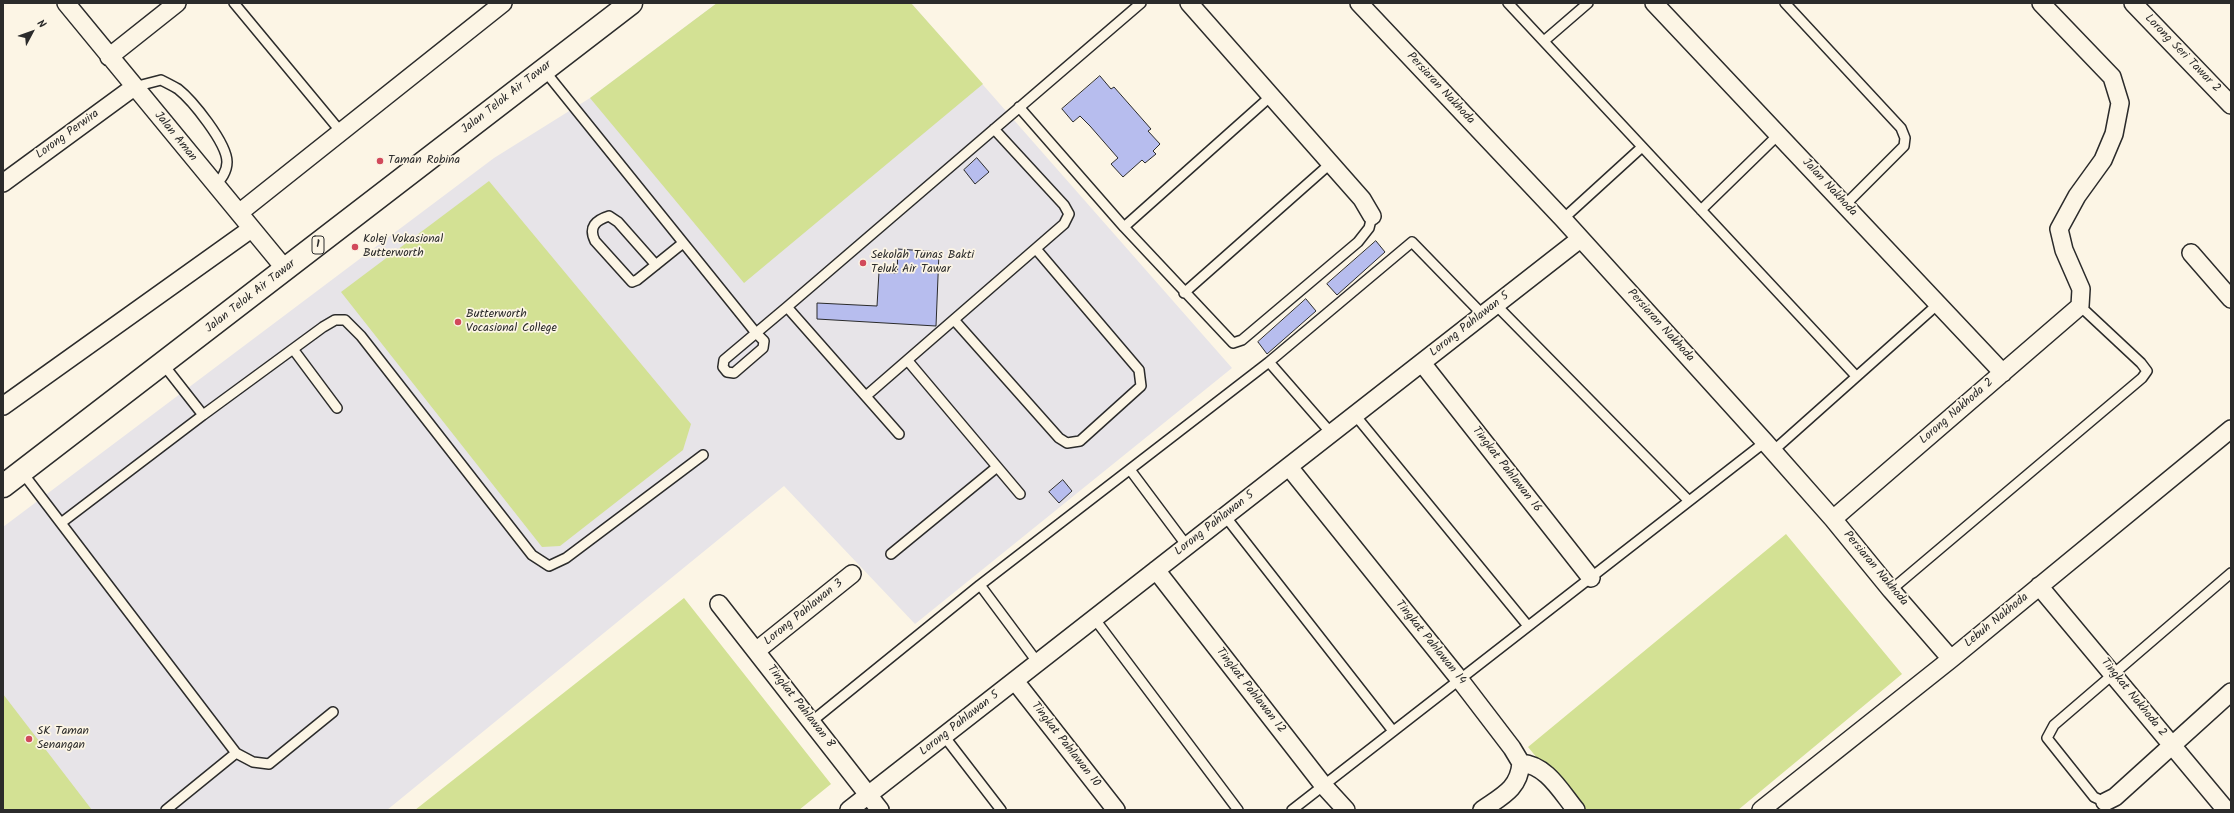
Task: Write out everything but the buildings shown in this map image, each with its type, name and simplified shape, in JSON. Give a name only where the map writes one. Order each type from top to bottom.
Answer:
[{"type":"main road","name":"Jalan Telok Air Tawar","points":[[3,486],[164,364],[631,3]]},
{"type":"street","name":"Jalan Aman","points":[[66,3],[215,186],[286,270]]},
{"type":"street","points":[[109,57],[177,3]]},
{"type":"street","points":[[239,213],[503,3]]},
{"type":"street","points":[[1189,3],[1362,199],[1372,216]]},
{"type":"street","name":"Persiaran Nakhoda","points":[[1359,3],[1563,219],[1769,447],[1833,519],[1891,590],[1951,659]]},
{"type":"street","name":"Jalan Nakhoda","points":[[1654,3],[2003,373]]},
{"type":"street","points":[[2041,3],[2112,77],[2120,103],[2114,134],[2103,160],[2077,196],[2058,229],[2064,250],[2081,289],[2080,306]]},
{"type":"street","name":"Lorong Seri Tawar 2","points":[[2140,5],[2231,105]]},
{"type":"street","name":"Lorong Perwira","points":[[3,183],[134,87]]},
{"type":"street","points":[[3,406],[251,229]]},
{"type":"street","name":"Lorong Pahlawan 5","points":[[849,810],[1580,239]]},
{"type":"street","points":[[2191,252],[2231,299]]},
{"type":"street","name":"Lorong Nakhoda 2","points":[[1833,519],[2080,306]]},
{"type":"street","name":"Tingkat Pahlawan 16","points":[[1422,363],[1590,578]]},
{"type":"street","name":"Lebuh Nakhoda","points":[[1761,810],[1951,659],[2231,429]]},
{"type":"street","name":"Tingkat Pahlawan 14","points":[[1289,467],[1460,680],[1512,748],[1521,763]]},
{"type":"street","name":"Tingkat Pahlawan 12","points":[[1156,570],[1324,786],[1346,810]]},
{"type":"street","name":"Lorong Pahlawan 3","points":[[756,651],[852,574]]},
{"type":"street","name":"Tingkat Nakhoda 2","points":[[2039,586],[2226,810]]},
{"type":"street","name":"Tingkat Pahlawan 8","points":[[719,604],[880,810]]},
{"type":"street","name":"Tingkat Pahlawan 10","points":[[1014,681],[1116,810]]},
{"type":"street","points":[[2105,802],[2115,797],[2231,692]]},
{"type":"street","points":[[1482,810],[1511,790],[1520,777],[1521,763],[1532,764],[1545,772],[1576,810]]},
{"type":"lane","points":[[234,3],[341,132]]},
{"type":"lane","points":[[544,69],[683,243],[756,333],[764,341],[763,348],[734,373],[727,372],[723,367],[724,360],[756,333],[787,307],[1140,3]]},
{"type":"lane","points":[[1508,3],[1856,376]]},
{"type":"lane","points":[[1544,41],[1588,3]]},
{"type":"lane","points":[[1785,3],[1892,117],[1901,128],[1905,138],[1904,146],[1845,205]]},
{"type":"lane","points":[[134,87],[161,80],[178,89],[200,111],[219,140],[227,161],[224,176],[215,186]]},
{"type":"lane","points":[[1124,227],[1271,96]]},
{"type":"lane","points":[[1019,107],[1124,227],[1184,293],[1233,343],[1242,340],[1358,242],[1369,228],[1372,216]]},
{"type":"lane","points":[[866,396],[955,321],[1064,224],[1069,214],[1064,205],[994,129]]},
{"type":"lane","points":[[1701,210],[1778,134]]},
{"type":"lane","points":[[1563,219],[1642,147]]},
{"type":"lane","points":[[1184,293],[1330,163]]},
{"type":"lane","points":[[656,265],[618,222],[609,216],[600,219],[593,225],[591,233],[595,241],[632,282],[637,280],[656,265],[683,243]]},
{"type":"lane","points":[[811,722],[980,585],[1131,471],[1269,362],[1412,242],[1482,315]]},
{"type":"lane","points":[[955,321],[1059,438],[1067,443],[1080,441],[1141,386],[1139,370],[1036,249]]},
{"type":"lane","points":[[1292,810],[1689,501],[1769,447],[1856,376],[1938,304]]},
{"type":"lane","points":[[1496,305],[1689,501]]},
{"type":"lane","points":[[1891,590],[2142,378],[2147,371],[2141,363],[2080,306]]},
{"type":"lane","points":[[787,307],[899,434]]},
{"type":"lane","points":[[61,523],[203,415],[335,320],[345,320],[362,336],[532,555],[549,566],[566,558],[703,455]]},
{"type":"lane","points":[[293,349],[337,408]]},
{"type":"lane","points":[[908,361],[1020,494]]},
{"type":"lane","points":[[1269,362],[1331,433]]},
{"type":"lane","points":[[164,364],[203,415]]},
{"type":"lane","points":[[1355,415],[1528,626]]},
{"type":"lane","points":[[891,554],[997,467]]},
{"type":"lane","points":[[1131,471],[1187,546]]},
{"type":"lane","points":[[22,472],[236,752],[253,762],[269,764],[333,712]]},
{"type":"lane","points":[[1225,516],[1393,732]]},
{"type":"lane","points":[[2105,802],[2094,797],[2047,738],[2054,725],[2231,573]]},
{"type":"lane","points":[[980,585],[1038,663]]},
{"type":"lane","points":[[1094,618],[1238,810]]},
{"type":"lane","points":[[944,736],[1001,810]]},
{"type":"lane","points":[[166,810],[236,752]]},
{"type":"shaded area","points":[[717,3],[911,3],[1232,368],[915,624],[784,486],[387,810],[3,810],[3,527],[494,158],[590,98]]},
{"type":"green space","points":[[717,3],[911,3],[983,84],[744,283],[590,98]]},
{"type":"green space","points":[[489,181],[691,424],[683,450],[560,546],[542,547],[341,292]]},
{"type":"green space","points":[[1786,534],[1902,674],[1738,810],[1580,810],[1528,747]]},
{"type":"green space","points":[[684,598],[831,784],[799,810],[415,810]]},
{"type":"green space","name":"SK Taman Senangan","points":[[3,694],[92,810],[3,810]]},
{"type":"place","name":"Taman Robina","points":[[380,161]]},
{"type":"place","name":"Kolej Vokasional Butterworth","points":[[355,247]]},
{"type":"place","name":"Sekolah Tunas Bakti Teluk Air Tawar","points":[[863,263]]},
{"type":"place","name":"Butterworth Vocasional College","points":[[458,322]]},
{"type":"place","name":"SK Taman Senangan","points":[[29,739]]}]
